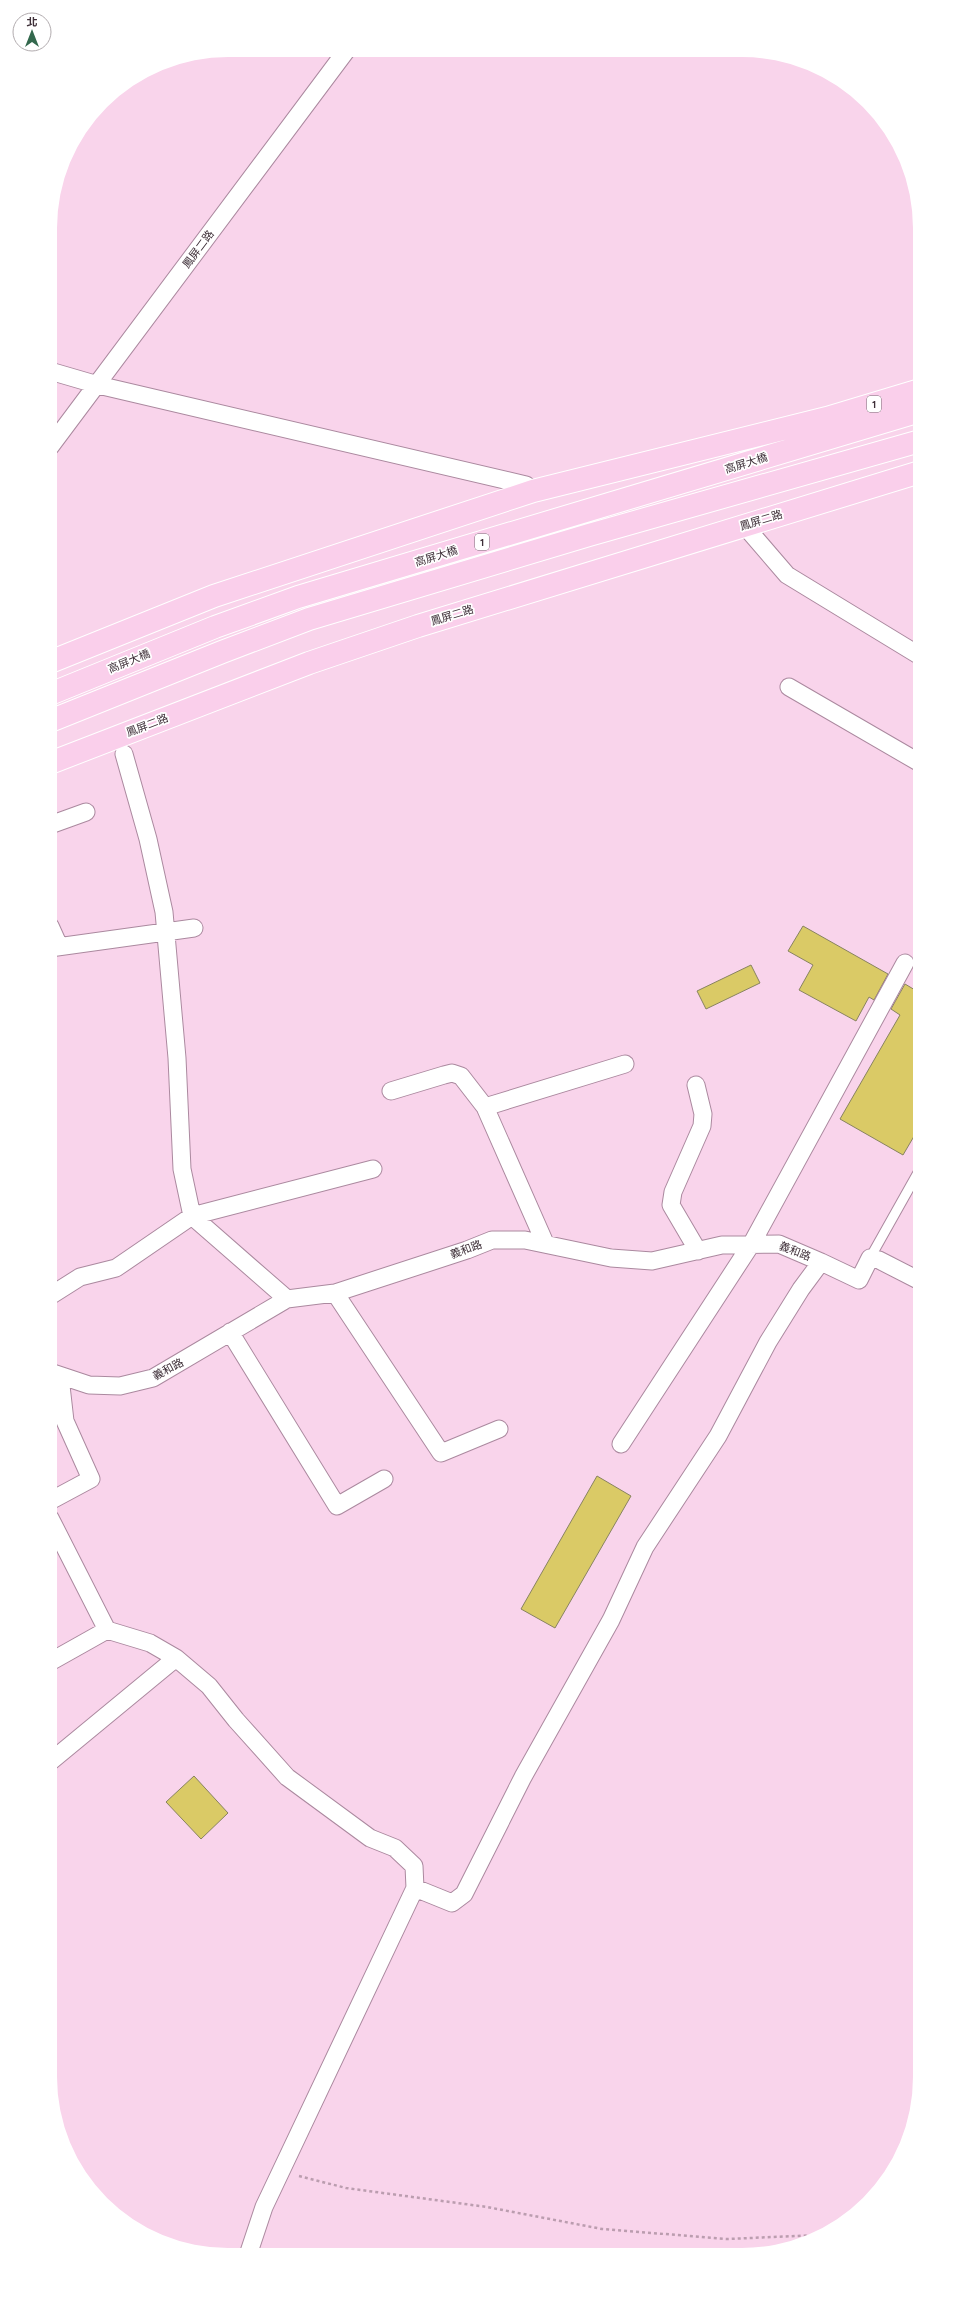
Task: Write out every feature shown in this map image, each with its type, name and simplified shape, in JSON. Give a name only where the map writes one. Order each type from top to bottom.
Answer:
[{"type":"main road","name":"1","points":[[57,659],[214,596],[533,491],[827,418],[913,392]]},
{"type":"main road","name":"高屏大橋","points":[[57,691],[215,627],[298,597],[913,413]]},
{"type":"main road","name":"1","points":[[57,718],[309,619],[604,531],[913,443]]},
{"type":"main road","name":"鳳屏二路","points":[[57,760],[309,663],[396,633],[913,474]]},
{"type":"street","name":"鳳屏二路","points":[[57,438],[342,57]]},
{"type":"street","points":[[57,373],[98,385],[526,485],[533,491]]},
{"type":"street","points":[[744,525],[788,576],[913,652]]},
{"type":"street","points":[[789,686],[913,759]]},
{"type":"street","points":[[124,754],[148,839],[164,912],[177,1058],[182,1169],[192,1216],[287,1299]]},
{"type":"street","points":[[57,822],[86,812]]},
{"type":"street","points":[[57,947],[194,928]]},
{"type":"street","points":[[621,1444],[752,1243],[904,963]]},
{"type":"street","points":[[485,1107],[625,1064]]},
{"type":"street","points":[[391,1091],[452,1074],[461,1076],[485,1107],[545,1243]]},
{"type":"street","points":[[696,1085],[703,1114],[702,1126],[672,1192],[671,1205],[698,1251]]},
{"type":"street","points":[[57,1292],[80,1277],[116,1268],[192,1216],[373,1169]]},
{"type":"street","name":"義和路","points":[[57,1376],[89,1385],[120,1386],[153,1378],[287,1299],[335,1293],[467,1250],[492,1240],[525,1240],[611,1258],[652,1261],[722,1245],[752,1243],[779,1244],[822,1262],[801,1289],[744,1383],[718,1436],[644,1547],[611,1620],[523,1777],[464,1894],[452,1903],[416,1888]]},
{"type":"street","points":[[822,1262],[859,1280],[870,1258],[879,1260],[913,1277]]},
{"type":"street","points":[[335,1293],[441,1453],[500,1429]]},
{"type":"street","points":[[230,1332],[337,1506],[384,1479]]},
{"type":"street","points":[[57,1384],[65,1421],[91,1479],[57,1497]]},
{"type":"street","points":[[57,1532],[107,1630]]},
{"type":"street","points":[[57,1658],[107,1630],[150,1643],[176,1658],[209,1686],[236,1720],[287,1777],[370,1838],[395,1848],[414,1866],[416,1888],[264,2207],[250,2248]]},
{"type":"street","points":[[57,1756],[176,1658]]},
{"type":"lane","points":[[870,1258],[913,1181]]},
{"type":"path","points":[[281,2171],[346,2188],[487,2207],[602,2229],[727,2239],[806,2236]]},
{"type":"building","points":[[803,926],[888,974],[874,1000],[869,997],[856,1021],[799,990],[813,965],[788,951]]},
{"type":"building","points":[[751,965],[760,983],[706,1009],[697,991]]},
{"type":"building","points":[[905,984],[913,989],[913,1138],[903,1155],[840,1119],[900,1015],[891,1009]]},
{"type":"building","points":[[597,1476],[631,1496],[555,1628],[521,1609]]},
{"type":"building","points":[[194,1776],[228,1813],[201,1839],[166,1802]]}]
